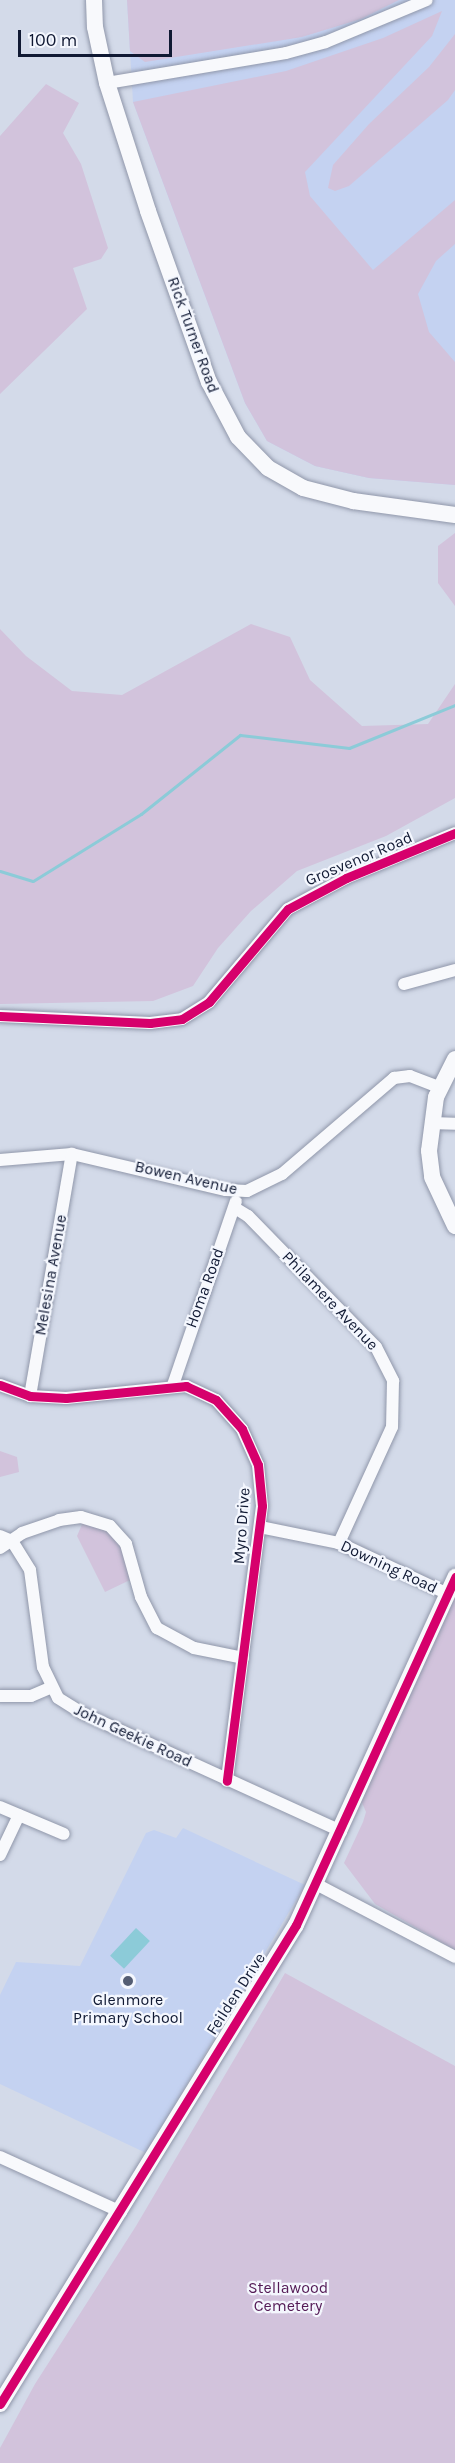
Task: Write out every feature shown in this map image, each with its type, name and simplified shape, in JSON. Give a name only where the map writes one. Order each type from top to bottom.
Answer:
[{"type":"street","name":"Rick Turner Road","points":[[94,0],[95,27],[107,84],[209,382],[238,437],[268,468],[303,488],[353,501],[455,515]]},
{"type":"street","points":[[107,84],[286,53],[326,42],[427,0]]},
{"type":"street","name":"Grosvenor Road","points":[[0,1016],[157,1023],[182,1019],[209,1002],[288,909],[346,878],[455,834]]},
{"type":"street","points":[[404,984],[455,970]]},
{"type":"street","points":[[455,1059],[439,1087],[431,1123],[432,1177],[455,1226]]},
{"type":"street","name":"Bowen Avenue","points":[[0,1160],[72,1154],[238,1191],[253,1189],[282,1174],[394,1078],[410,1076],[439,1087]]},
{"type":"street","points":[[431,1123],[455,1124]]},
{"type":"street","name":"Melesina Avenue","points":[[30,1396],[72,1154]]},
{"type":"street","name":"Homa Road","points":[[173,1385],[175,1370],[235,1208],[238,1191]]},
{"type":"street","name":"Philamere Avenue","points":[[235,1208],[248,1216],[376,1347],[393,1381],[393,1427],[339,1542]]},
{"type":"street","name":"Myro Drive","points":[[0,1385],[30,1396],[66,1398],[173,1385],[186,1386],[216,1400],[242,1429],[258,1465],[260,1527],[228,1781]]},
{"type":"street","points":[[0,1548],[6,1538],[59,1520],[81,1517],[110,1526],[126,1544],[141,1598],[157,1628],[194,1648],[243,1658]]},
{"type":"street","name":"Downing Road","points":[[260,1527],[339,1542],[448,1594]]},
{"type":"street","points":[[0,1696],[31,1696],[50,1688],[43,1667],[30,1570],[6,1538]]},
{"type":"street","name":"Feilden Drive","points":[[0,2404],[283,1948],[341,1831],[455,1577]]},
{"type":"street","name":"John Geekie Road","points":[[50,1688],[82,1713],[341,1831]]},
{"type":"street","points":[[0,1807],[64,1834]]},
{"type":"street","points":[[0,1855],[19,1815]]},
{"type":"street","points":[[316,1884],[455,1957]]},
{"type":"street","points":[[0,2158],[121,2212]]},
{"type":"shaded area","points":[[127,0],[455,0],[455,485],[369,478],[315,466],[267,441],[245,403],[133,102]]},
{"type":"shaded area","name":"Glenmore Primary School","points":[[183,1828],[305,1885],[146,2153],[0,2084],[0,1995],[16,1962],[80,1966],[146,1833],[154,1830],[176,1838]]},
{"type":"shaded area","points":[[136,1928],[150,1941],[124,1969],[110,1956]]},
{"type":"green space","points":[[127,0],[399,0],[361,19],[302,37],[145,62],[130,51]]},
{"type":"green space","points":[[442,11],[432,36],[305,172],[310,196],[373,270],[455,200],[455,244],[436,261],[418,294],[429,332],[455,362],[455,485],[369,478],[315,466],[267,441],[245,403],[133,102],[286,71],[383,38]]},
{"type":"green space","points":[[455,34],[455,90],[448,100],[349,186],[335,191],[328,188],[333,165],[369,124],[429,67]]},
{"type":"green space","points":[[46,84],[79,103],[63,133],[81,164],[108,248],[101,259],[73,268],[87,309],[0,394],[0,136]]},
{"type":"green space","points":[[455,533],[455,606],[438,583],[438,546]]},
{"type":"green space","points":[[251,624],[290,637],[310,680],[362,726],[428,724],[455,684],[455,798],[386,836],[297,871],[251,911],[218,948],[193,986],[153,1001],[0,1004],[0,629],[26,656],[72,691],[122,695]]},
{"type":"green space","points":[[0,1451],[17,1457],[19,1472],[0,1477]]},
{"type":"green space","points":[[83,1522],[104,1526],[122,1545],[130,1580],[105,1592],[77,1536]]},
{"type":"green space","points":[[455,1594],[455,1950],[375,1904],[344,1863],[366,1812],[360,1798]]},
{"type":"green space","name":"Stellawood Cemetery","points":[[285,1973],[455,2066],[455,2463],[0,2463],[0,2448],[35,2384],[136,2226]]},
{"type":"waterway","points":[[0,871],[33,881],[141,814],[240,735],[349,748],[455,705]]},
{"type":"cycle path","points":[[0,1016],[150,1023],[182,1019],[209,1002],[288,909],[346,878],[455,833]]},
{"type":"cycle path","points":[[0,1385],[30,1396],[66,1398],[186,1386],[216,1400],[242,1429],[258,1465],[262,1506],[227,1781]]},
{"type":"cycle path","points":[[0,2404],[296,1925],[455,1577]]},
{"type":"place","name":"Glenmore Primary School","points":[[128,1981]]}]
